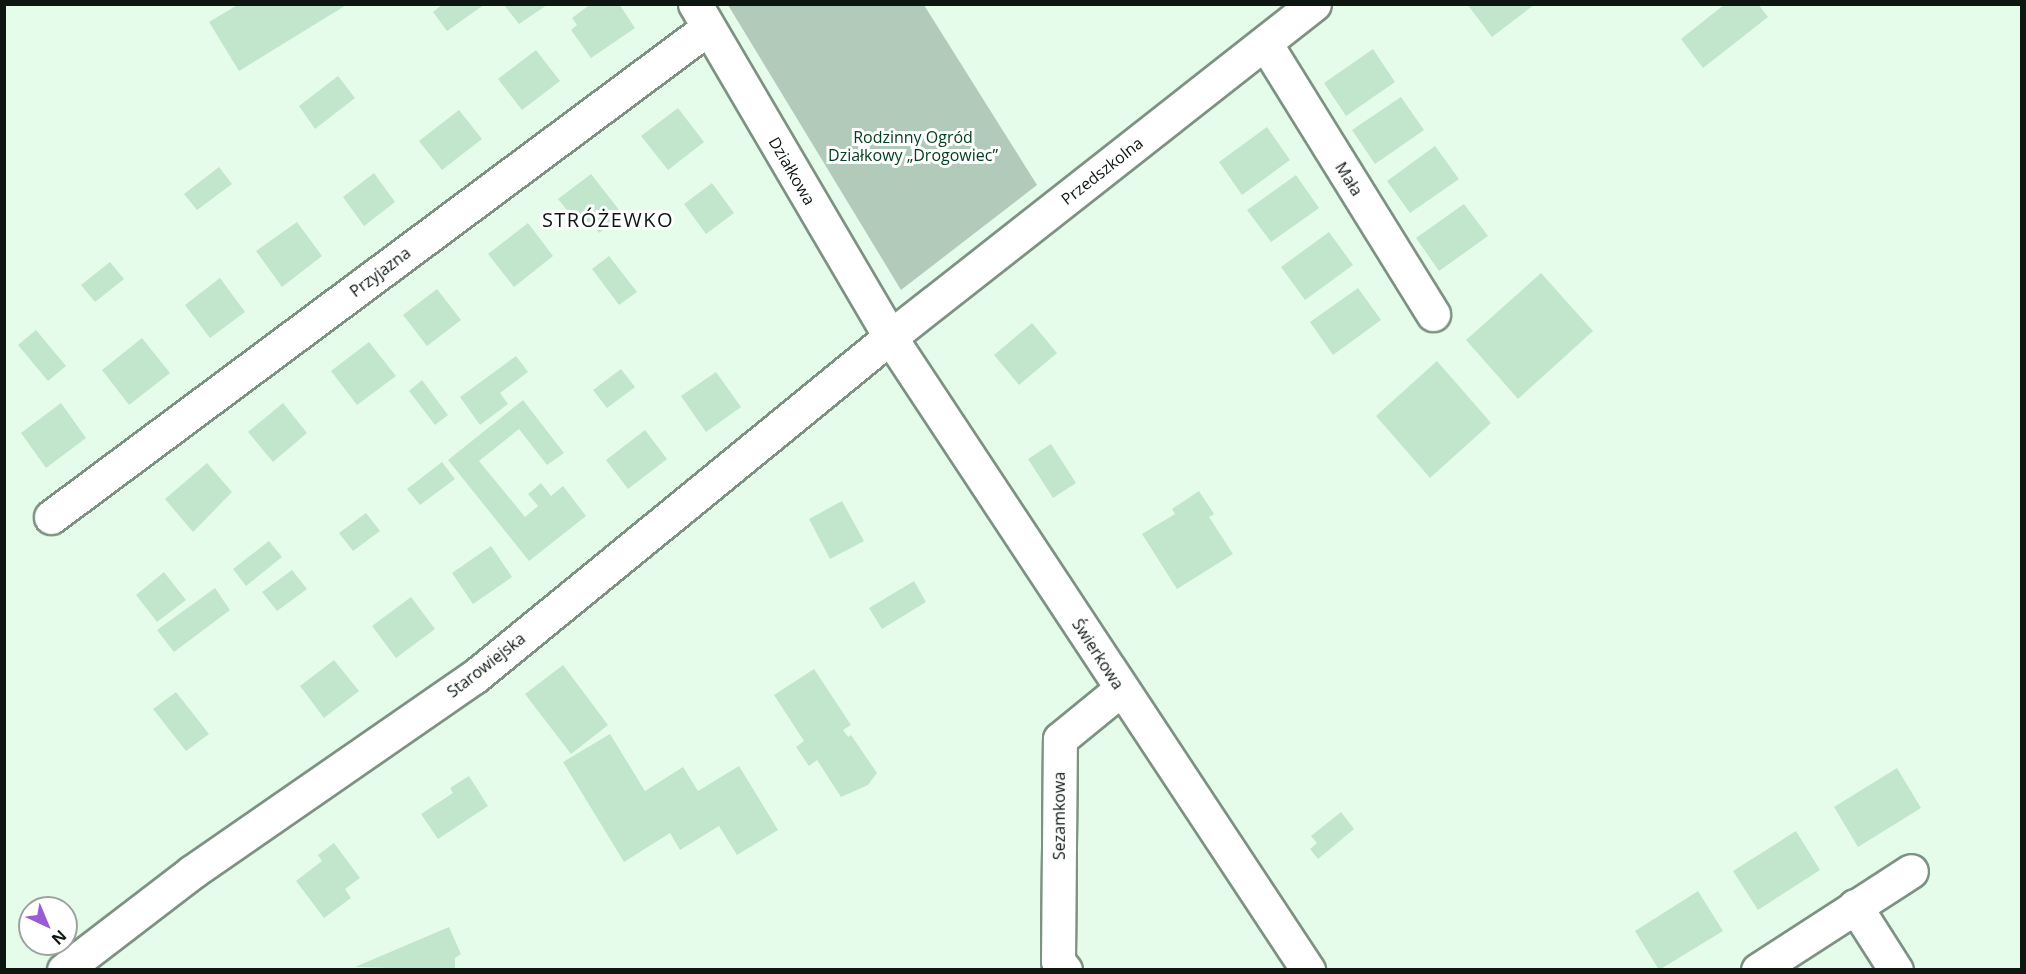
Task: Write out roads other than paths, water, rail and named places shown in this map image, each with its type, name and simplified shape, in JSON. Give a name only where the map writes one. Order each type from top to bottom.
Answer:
[{"type":"street","name":"Przedszkolna","points":[[890,338],[1314,4]]},
{"type":"street","name":"Działkowa","points":[[701,16],[890,338]]},
{"type":"street","name":"Przyjazna","points":[[51,517],[701,16]]},
{"type":"street","name":"Mała","points":[[1265,43],[1433,314]]},
{"type":"street","name":"Świerkowa","points":[[890,338],[1308,969]]},
{"type":"street","name":"Starowiejska","points":[[64,969],[192,872],[474,677],[890,338]]},
{"type":"street","name":"Sezamkowa","points":[[1065,969],[1058,961],[1060,739],[1121,689]]},
{"type":"street","points":[[1758,969],[1911,870]]},
{"type":"street","points":[[1855,906],[1896,969]]},
{"type":"district","name":"STRÓŻEWKO","points":[[608,219]]},
{"type":"park label","name":"Rodzinny Ogród Działkowy „Drogowiec”","points":[[913,146]]}]
